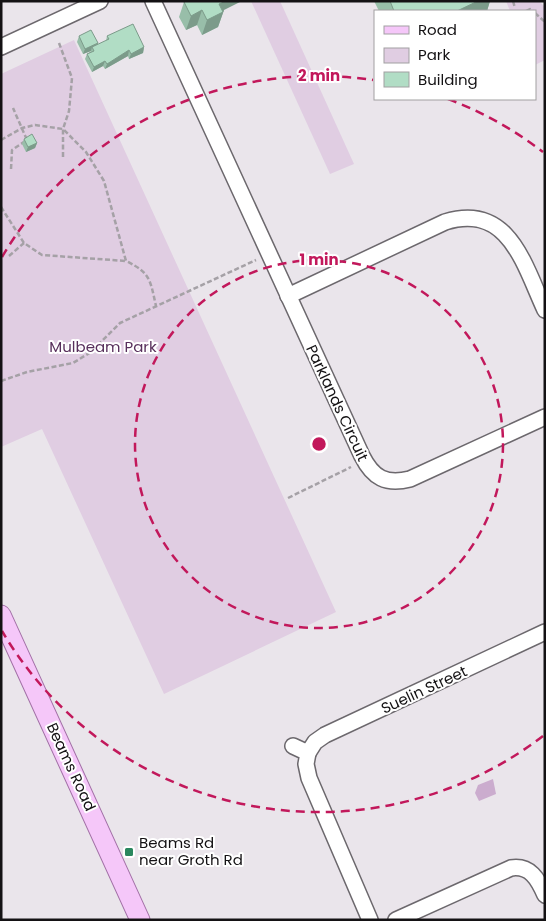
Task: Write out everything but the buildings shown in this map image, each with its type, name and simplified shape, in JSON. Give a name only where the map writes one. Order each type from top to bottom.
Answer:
[{"type":"main road","name":"Beams Road","points":[[1,615],[140,920]]},
{"type":"street","points":[[1,47],[100,1]]},
{"type":"street","name":"Parklands Circuit","points":[[153,1],[364,461],[378,478],[400,482],[545,417]]},
{"type":"street","points":[[288,296],[445,222],[467,217],[488,221],[506,234],[518,252],[545,310]]},
{"type":"street","name":"Suelin Street","points":[[308,753],[315,742],[325,735],[545,632]]},
{"type":"street","points":[[292,746],[308,753],[306,764],[309,778],[370,920]]},
{"type":"street","points":[[396,920],[511,868],[523,868],[531,872],[545,895]]},
{"type":"path","points":[[513,1],[515,8]]},
{"type":"path","points":[[59,43],[72,78],[68,111],[62,129],[63,158]]},
{"type":"path","points":[[11,169],[12,150],[26,140],[13,108]]},
{"type":"path","points":[[1,140],[22,128],[35,125],[62,129],[86,152],[104,181],[126,261]]},
{"type":"path","points":[[1,206],[24,243],[42,255],[126,261],[144,270],[152,286],[156,307]]},
{"type":"path","points":[[9,256],[24,243]]},
{"type":"path","points":[[1,381],[27,372],[73,363],[90,352],[120,323],[269,254]]},
{"type":"path","points":[[288,498],[364,461]]},
{"type":"green space","points":[[251,1],[280,1],[354,164],[330,174]]},
{"type":"green space","points":[[506,1],[539,1],[545,7],[545,60],[536,64],[536,10],[510,10]]},
{"type":"green space","name":"Mulbeam Park","points":[[74,40],[336,612],[164,694],[42,429],[1,447],[1,74]]},
{"type":"shaded area","points":[[493,779],[496,794],[479,801],[475,793],[478,785]]},
{"type":"place","name":"Beams Rd near Groth Rd","points":[[129,852]]}]
